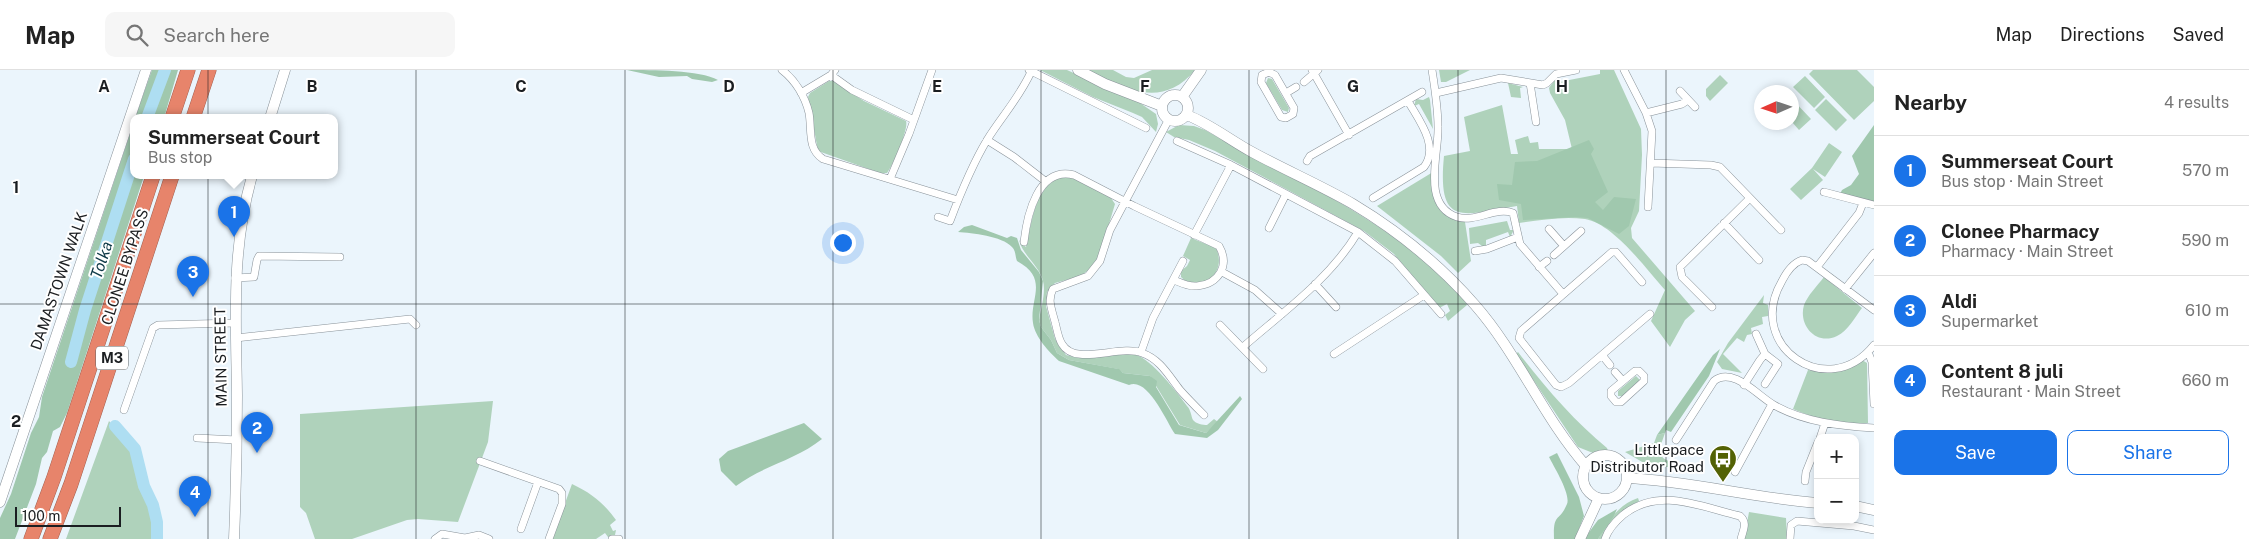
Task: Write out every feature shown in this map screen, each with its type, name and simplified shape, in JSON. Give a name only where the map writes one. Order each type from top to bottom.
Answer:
[{"type":"highway","points":[[173,114],[188,70]]},
{"type":"highway","points":[[194,114],[209,70]]},
{"type":"highway","name":"CLONEE BYPASS","points":[[31,539],[59,462],[152,179]]},
{"type":"highway","name":"CLONEE BYPASS","points":[[50,539],[71,484],[171,179]]},
{"type":"street","name":"DAMASTOWN WALK","points":[[131,114],[146,70]]},
{"type":"street","points":[[271,114],[285,70]]},
{"type":"street","points":[[782,70],[801,93],[809,115],[813,147],[817,155],[823,159],[958,200]]},
{"type":"street","points":[[890,179],[932,70]]},
{"type":"street","points":[[1078,70],[1122,91],[1162,106]]},
{"type":"street","points":[[1182,96],[1201,70]]},
{"type":"street","points":[[1432,70],[1436,93],[1438,137],[1434,182],[1440,205],[1457,217],[1513,213],[1518,237],[1526,252],[1564,294]]},
{"type":"street","points":[[1436,93],[1501,78],[1543,85],[1548,83],[1556,74],[1576,70]]},
{"type":"street","points":[[1624,70],[1646,113],[1652,131],[1648,207]]},
{"type":"street","points":[[938,217],[950,220],[987,140],[1019,97],[1030,71],[1146,128]]},
{"type":"street","points":[[1304,82],[1314,71],[1349,134]]},
{"type":"street","points":[[1269,72],[1273,73],[1286,93],[1295,110],[1293,114],[1284,118],[1261,82],[1262,75],[1269,72]]},
{"type":"street","points":[[801,93],[833,73],[852,90],[914,120]]},
{"type":"street","points":[[1530,83],[1536,122]]},
{"type":"street","points":[[1286,93],[1296,87]]},
{"type":"street","points":[[1680,91],[1695,107]]},
{"type":"street","points":[[1307,161],[1310,156],[1422,92]]},
{"type":"street","points":[[1170,96],[1182,96],[1188,107],[1187,115],[1180,120],[1169,119],[1163,113],[1162,106],[1170,96]]},
{"type":"street","points":[[1646,113],[1682,104],[1688,100]]},
{"type":"street","points":[[1372,198],[1424,167],[1428,162],[1429,138],[1408,101]]},
{"type":"street","points":[[1187,115],[1252,152],[1352,203],[1388,227],[1434,264],[1475,305],[1500,338],[1525,373],[1566,442],[1586,466]]},
{"type":"street","name":"DAMASTOWN WALK","points":[[0,502],[130,117]]},
{"type":"street","points":[[1169,119],[1110,230],[1100,261],[1088,276],[1053,289],[1050,295],[1050,303],[1060,342],[1074,354],[1124,351],[1141,352],[1160,365],[1180,390],[1204,415]]},
{"type":"street","points":[[987,140],[1014,157],[1045,181]]},
{"type":"street","points":[[1178,141],[1231,165],[1358,232],[1395,261],[1441,314]]},
{"type":"street","points":[[1651,163],[1715,166],[1724,171],[1781,230]]},
{"type":"street","points":[[1194,235],[1231,165]]},
{"type":"street","points":[[1024,242],[1022,233],[1045,181],[1065,172],[1219,246],[1224,259],[1222,272],[1212,282],[1197,287],[1174,280]]},
{"type":"street","name":"MAIN STREET","points":[[234,539],[238,440],[235,278],[240,225],[251,179]]},
{"type":"street","points":[[1824,192],[1874,205]]},
{"type":"street","points":[[1269,228],[1286,194]]},
{"type":"street","points":[[1712,307],[1682,277],[1679,269],[1698,247],[1750,198]]},
{"type":"street","points":[[1817,267],[1859,214],[1863,203]]},
{"type":"street","points":[[1724,223],[1759,260]]},
{"type":"street","points":[[1549,229],[1564,246]]},
{"type":"street","points":[[1554,255],[1581,231]]},
{"type":"street","points":[[1244,347],[1315,284],[1345,251],[1358,232]]},
{"type":"street","points":[[1475,251],[1487,249],[1518,237]]},
{"type":"street","points":[[1642,282],[1621,256],[1616,252],[1612,252],[1521,331],[1519,335],[1521,342],[1559,386],[1569,383],[1650,314]]},
{"type":"street","points":[[1845,289],[1874,253]]},
{"type":"street","points":[[235,278],[254,278],[259,256],[340,257]]},
{"type":"street","points":[[1141,352],[1153,318],[1182,261]]},
{"type":"street","points":[[1874,310],[1808,261],[1797,262],[1778,288],[1772,304],[1772,320],[1782,345],[1798,361],[1806,365],[1826,370],[1849,365],[1868,352],[1874,345]]},
{"type":"street","points":[[1540,268],[1547,262]]},
{"type":"street","points":[[1222,272],[1256,290],[1282,314]]},
{"type":"street","points":[[1315,284],[1336,308]]},
{"type":"street","points":[[1334,354],[1424,295]]},
{"type":"street","points":[[236,338],[410,319],[416,325]]},
{"type":"street","points":[[124,410],[153,328],[158,325],[236,323]]},
{"type":"street","points":[[1220,325],[1244,347],[1263,370]]},
{"type":"street","points":[[1756,334],[1766,354],[1778,364],[1765,384]]},
{"type":"street","points":[[1868,352],[1872,362],[1874,404]]},
{"type":"street","points":[[1744,385],[1766,354]]},
{"type":"street","points":[[1602,355],[1610,365]]},
{"type":"street","points":[[1637,370],[1645,378],[1618,403],[1610,394],[1623,381],[1637,370]]},
{"type":"street","points":[[1615,372],[1623,381]]},
{"type":"street","points":[[1676,440],[1683,426],[1718,378],[1735,378],[1772,404],[1793,414],[1825,423],[1874,428]]},
{"type":"street","points":[[1735,472],[1772,404]]},
{"type":"street","points":[[1821,434],[1825,423]]},
{"type":"street","points":[[197,438],[238,440]]},
{"type":"street","points":[[1805,481],[1806,472],[1814,452]]},
{"type":"street","points":[[1611,456],[1624,467],[1627,478],[1622,490],[1612,498],[1599,498],[1593,495],[1585,485],[1584,472],[1586,466],[1597,457],[1611,456]]},
{"type":"street","points":[[480,460],[554,487],[562,492],[564,498],[549,539]]},
{"type":"street","points":[[1627,478],[1681,482],[1753,496],[1814,503]]},
{"type":"street","points":[[521,529],[538,482]]},
{"type":"street","points":[[1580,539],[1595,511],[1599,498]]},
{"type":"street","points":[[1605,539],[1620,518],[1629,510],[1644,501],[1661,499],[1740,516],[1744,520],[1745,526],[1741,539]]},
{"type":"street","points":[[1859,507],[1874,510]]},
{"type":"street","points":[[1790,539],[1791,525],[1797,521],[1854,526],[1874,530]]},
{"type":"street","points":[[435,539],[442,534],[465,538],[479,535],[489,539]]},
{"type":"street","points":[[612,539],[619,539]]},
{"type":"green space","points":[[152,70],[178,70],[165,114],[136,114]]},
{"type":"green space","points":[[627,70],[688,72],[718,80],[712,82],[692,79],[687,76],[659,77]]},
{"type":"green space","points":[[1040,70],[1067,70],[1140,103],[1156,114],[1158,124],[1156,132],[1142,117],[1093,97]]},
{"type":"green space","points":[[1088,70],[1113,70],[1126,77],[1134,78],[1152,70],[1195,70],[1183,82],[1170,89],[1157,92],[1143,92],[1116,84]]},
{"type":"green space","points":[[1439,70],[1470,70],[1446,82],[1441,82]]},
{"type":"green space","points":[[1600,70],[1614,70],[1641,129],[1642,155],[1639,211],[1631,228],[1632,238],[1695,311],[1685,320],[1670,347],[1651,321],[1665,290],[1629,248],[1607,229],[1596,223],[1577,218],[1519,223],[1517,206],[1481,212],[1468,213],[1457,211],[1450,206],[1445,195],[1443,179],[1444,156],[1470,151],[1464,117],[1502,105],[1511,154],[1518,154],[1515,140],[1528,136],[1530,143],[1538,142],[1539,149],[1572,149],[1565,120],[1549,88],[1557,77],[1559,82],[1600,74]]},
{"type":"green space","points":[[1813,70],[1857,70],[1874,87],[1874,101],[1854,120],[1809,74]]},
{"type":"green space","points":[[1720,75],[1728,83],[1710,101],[1706,96],[1706,89]]},
{"type":"green space","points":[[1805,76],[1825,97],[1814,108],[1799,93],[1799,85],[1795,85]]},
{"type":"green space","points":[[1268,78],[1272,79],[1289,108],[1288,112],[1282,110],[1266,83]]},
{"type":"green space","points":[[829,81],[833,81],[864,101],[906,121],[903,139],[887,173],[880,173],[818,151],[808,97],[810,93]]},
{"type":"green space","points":[[1508,83],[1523,87],[1520,88],[1521,98],[1511,97]]},
{"type":"green space","points":[[1429,97],[1433,129],[1419,104],[1414,106],[1416,99],[1423,100]]},
{"type":"green space","points":[[1826,99],[1847,120],[1836,131],[1815,110]]},
{"type":"green space","points":[[1799,106],[1811,119],[1799,130]]},
{"type":"green space","points":[[1179,125],[1194,126],[1205,130],[1358,214],[1415,254],[1455,290],[1467,305],[1448,321],[1445,315],[1450,311],[1447,304],[1439,308],[1394,254],[1364,231],[1215,151],[1189,140],[1174,137],[1166,132]]},
{"type":"green space","points":[[1874,125],[1874,209],[1840,194],[1842,190],[1851,185],[1859,174],[1852,156]]},
{"type":"green space","points":[[130,134],[130,179],[143,179],[67,413],[60,427],[53,431],[47,452],[42,458],[36,484],[15,539],[0,539],[0,518],[11,494],[31,433],[39,417],[42,397]]},
{"type":"green space","points":[[1589,140],[1594,149],[1591,154],[1608,192],[1595,202],[1603,210],[1614,197],[1636,199],[1629,226],[1619,234],[1588,218],[1523,220],[1521,204],[1499,200],[1497,184],[1512,185],[1515,162],[1537,161]]},
{"type":"green space","points":[[1829,143],[1842,152],[1825,177],[1813,169],[1823,180],[1801,200],[1790,189],[1812,168]]},
{"type":"green space","points":[[1433,172],[1445,213],[1465,222],[1471,261],[1458,273],[1441,256],[1377,206]]},
{"type":"green space","points":[[1062,177],[1073,177],[1111,198],[1115,204],[1100,254],[1093,266],[1081,276],[1055,283],[1047,292],[1046,306],[1055,339],[1066,355],[1074,357],[1121,353],[1136,355],[1149,362],[1177,393],[1190,411],[1194,421],[1207,425],[1214,419],[1218,422],[1206,433],[1180,425],[1150,376],[1123,373],[1118,369],[1069,360],[1057,353],[1051,340],[1041,327],[1039,320],[1044,295],[1043,281],[1019,240],[1026,247],[1040,197],[1045,188]]},
{"type":"green space","points":[[1507,221],[1510,230],[1514,230],[1510,237],[1508,232],[1486,240],[1486,246],[1478,243],[1470,244],[1469,228]]},
{"type":"green space","points":[[972,225],[1007,238],[1011,236],[1017,238],[1021,250],[1039,272],[1043,281],[1039,320],[1041,327],[1051,340],[1057,353],[1069,360],[1119,369],[1123,373],[1150,376],[1157,381],[1156,387],[1179,425],[1206,433],[1240,396],[1242,399],[1218,430],[1207,438],[1175,434],[1156,402],[1143,387],[1136,384],[1129,385],[1059,361],[1043,344],[1034,328],[1033,314],[1036,282],[1033,275],[1017,261],[1014,250],[1007,243],[986,236],[958,232],[964,227]]},
{"type":"green space","points":[[1191,238],[1216,248],[1219,258],[1215,274],[1202,283],[1187,282],[1181,277],[1181,271],[1190,260],[1183,256]]},
{"type":"green space","points":[[1824,277],[1862,308],[1845,331],[1829,338],[1822,338],[1810,332],[1806,326],[1803,312],[1808,298]]},
{"type":"green space","points":[[1764,295],[1763,303],[1768,305],[1768,316],[1762,317],[1763,324],[1751,328],[1752,334],[1747,335],[1744,342],[1737,338],[1723,354],[1742,373],[1722,369],[1717,362],[1728,343]]},
{"type":"green space","points":[[1720,349],[1709,376],[1671,432],[1666,430],[1665,433],[1657,435],[1713,355]]},
{"type":"green space","points":[[1518,352],[1560,403],[1608,451],[1593,453],[1578,447],[1516,354]]},
{"type":"green space","points":[[1862,360],[1867,363],[1868,423],[1830,421],[1793,409],[1808,370],[1836,371]]},
{"type":"green space","points":[[1636,376],[1640,380],[1623,396],[1618,396],[1618,391]]},
{"type":"green space","points":[[493,401],[488,442],[458,522],[407,520],[352,539],[315,539],[306,513],[300,507],[300,414]]},
{"type":"green space","points":[[109,421],[134,451],[155,523],[156,539],[66,539]]},
{"type":"green space","points":[[804,423],[822,439],[736,486],[721,471],[719,459],[728,451]]},
{"type":"green space","points":[[1665,433],[1659,450],[1663,458],[1679,467],[1679,469],[1644,463],[1625,452],[1654,443],[1657,435]]},
{"type":"green space","points":[[1557,453],[1579,497],[1584,516],[1575,539],[1554,539],[1554,525],[1568,500],[1564,487],[1549,457]]},
{"type":"green space","points":[[572,484],[597,499],[607,508],[616,520],[610,525],[613,531],[616,530],[615,535],[608,537],[605,533],[596,539],[552,539]]},
{"type":"green space","points":[[1638,498],[1639,501],[1622,512],[1603,539],[1598,539],[1619,509]]},
{"type":"green space","points":[[1617,509],[1598,539],[1584,539],[1598,520]]},
{"type":"green space","points":[[1749,512],[1786,518],[1787,539],[1744,539]]},
{"type":"waterway","name":"Tolka","points":[[148,114],[165,70]]},
{"type":"waterway","name":"Tolka","points":[[71,362],[85,310],[130,171]]},
{"type":"waterway","name":"Tolka","points":[[115,426],[135,449],[144,486],[153,505],[157,522],[157,539]]},
{"type":"place","name":"Summerseat Court","points":[[234,237]]},
{"type":"place","name":"Aldi","points":[[193,297]]},
{"type":"place","name":"Clonee Pharmacy","points":[[257,453]]},
{"type":"place","name":"Littlepace Distributor Road","points":[[1723,483]]},
{"type":"place","name":"Content 8 juli","points":[[195,517]]}]
